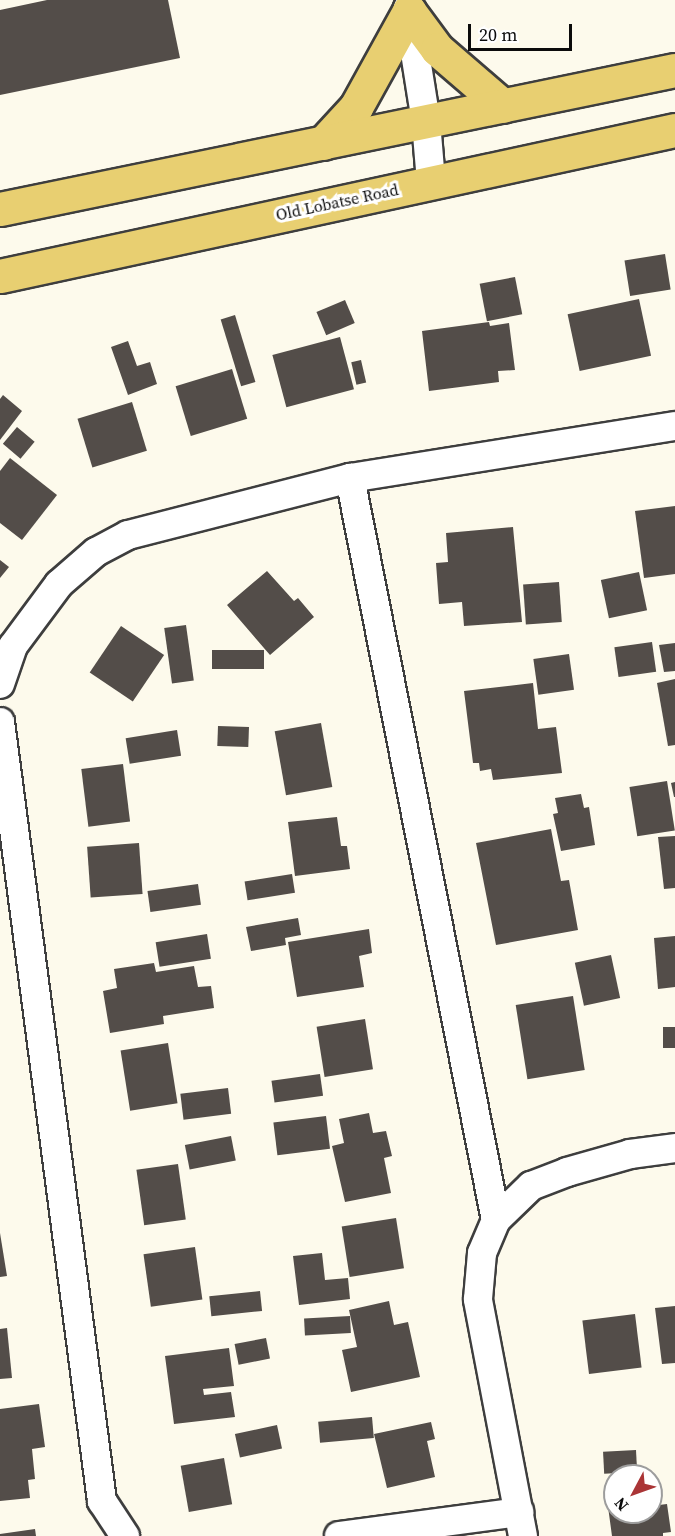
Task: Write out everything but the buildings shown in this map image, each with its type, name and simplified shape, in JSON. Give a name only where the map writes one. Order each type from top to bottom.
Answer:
[{"type":"main road","points":[[323,143],[356,107],[408,5],[437,49],[503,106]]},
{"type":"main road","points":[[0,209],[675,70]]},
{"type":"main road","name":"Old Lobatse Road","points":[[0,276],[675,130]]},
{"type":"street","points":[[408,5],[426,122],[431,181]]},
{"type":"street","points":[[0,684],[13,646],[59,584],[96,552],[128,536],[350,478],[675,426]]},
{"type":"street","points":[[350,478],[496,1220]]},
{"type":"street","points":[[0,722],[102,1501],[125,1536]]},
{"type":"street","points":[[339,1536],[521,1524],[478,1299],[482,1253],[496,1220],[531,1186],[567,1172],[630,1154],[675,1148]]}]
